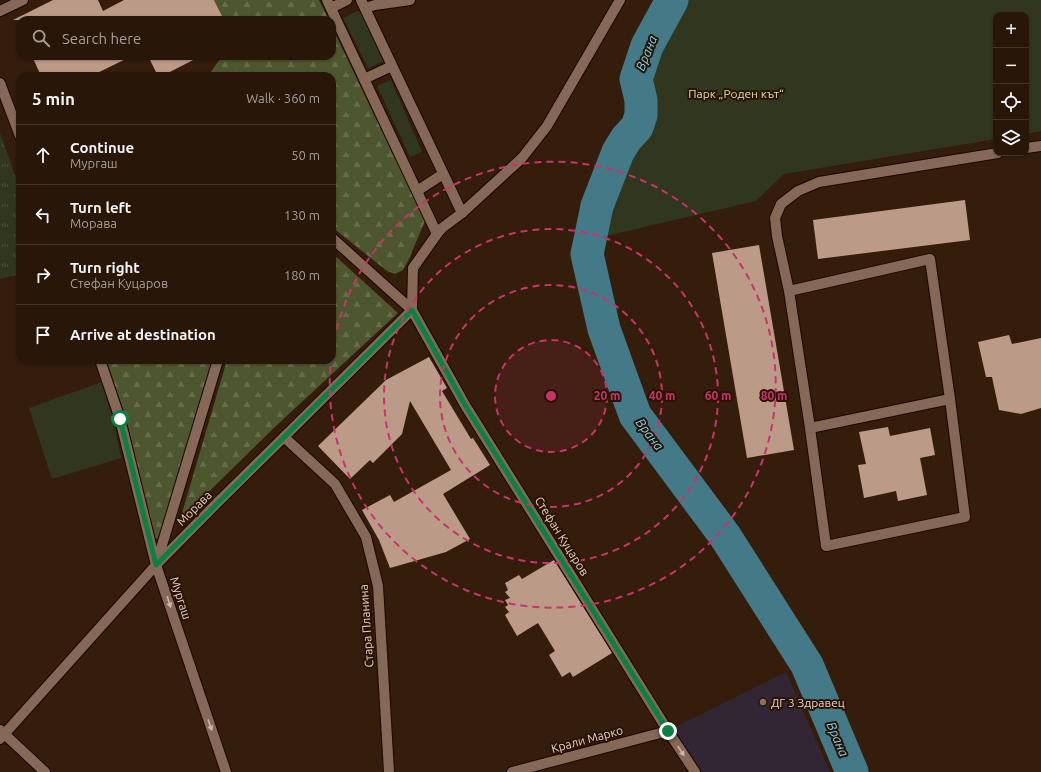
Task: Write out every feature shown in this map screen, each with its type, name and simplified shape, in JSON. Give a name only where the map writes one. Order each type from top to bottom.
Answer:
[{"type":"street","points":[[0,11],[23,0]]},
{"type":"street","points":[[335,16],[329,4],[347,0]]},
{"type":"street","points":[[410,0],[363,4],[462,213]]},
{"type":"street","points":[[412,310],[413,268],[442,228],[462,213],[522,158],[547,126],[620,0]]},
{"type":"street","points":[[336,19],[437,234]]},
{"type":"street","points":[[364,79],[392,66]]},
{"type":"street","points":[[0,82],[16,125]]},
{"type":"street","points":[[1029,148],[1041,146]]},
{"type":"street","points":[[789,291],[930,260],[965,517],[826,546],[789,291],[777,236],[775,218],[781,204],[798,191],[819,182],[993,154]]},
{"type":"street","points":[[417,191],[443,174]]},
{"type":"street","points":[[336,242],[412,310]]},
{"type":"street","name":"Морава","points":[[2,735],[156,565],[412,310]]},
{"type":"street","name":"Стефан Куцаров","points":[[412,310],[465,405],[695,772]]},
{"type":"street","name":"Мургаш","points":[[101,364],[120,419],[156,565],[226,772]]},
{"type":"street","points":[[156,565],[217,364]]},
{"type":"street","points":[[810,428],[950,399]]},
{"type":"street","name":"Стара Планина","points":[[284,437],[335,484],[366,537],[378,586],[388,772]]},
{"type":"street","name":"Крали Марко","points":[[512,772],[668,731]]},
{"type":"street","points":[[2,735],[45,772]]},
{"type":"shaded area","name":"ДГ 3 Здравец","points":[[786,672],[830,772],[695,772],[668,731]]},
{"type":"green space","points":[[214,0],[319,0],[327,16],[222,16]]},
{"type":"green space","name":"Парк „Роден кът“","points":[[675,0],[1041,0],[1041,131],[1029,133],[1029,12],[993,12],[993,139],[784,174],[756,201],[592,240],[601,205],[657,36]]},
{"type":"green space","points":[[360,10],[384,61],[368,68],[343,18]]},
{"type":"green space","points":[[336,35],[425,221],[403,270],[395,274],[387,271],[336,230],[336,72],[211,72],[219,60],[336,60]]},
{"type":"green space","points":[[391,80],[422,152],[410,157],[377,86]]},
{"type":"green space","points":[[0,133],[16,179],[16,275],[0,279]]},
{"type":"green space","points":[[336,257],[398,313],[278,424],[180,520],[226,364],[336,364]]},
{"type":"green space","points":[[107,364],[211,364],[160,536],[154,541],[126,418]]},
{"type":"green space","points":[[102,382],[114,423],[121,458],[52,479],[29,408]]},
{"type":"building","points":[[53,0],[98,0],[103,11],[124,0],[214,0],[222,16],[21,16]]},
{"type":"building","points":[[34,60],[124,60],[99,72],[39,72]]},
{"type":"building","points":[[150,60],[193,60],[170,72],[156,72]]},
{"type":"building","points":[[965,200],[970,240],[818,259],[813,220]]},
{"type":"building","points":[[759,245],[794,450],[747,458],[712,253]]},
{"type":"building","points":[[1009,335],[1012,344],[1041,338],[1041,408],[1021,414],[999,410],[992,377],[986,377],[978,342]]},
{"type":"building","points":[[429,357],[447,388],[442,391],[471,439],[473,438],[490,465],[443,494],[470,539],[446,552],[390,568],[379,540],[362,510],[390,495],[394,502],[451,470],[410,401],[402,434],[373,463],[370,460],[350,479],[318,446],[386,380]]},
{"type":"building","points":[[888,427],[890,436],[930,428],[935,455],[920,458],[927,495],[898,501],[896,491],[864,498],[858,465],[866,464],[859,432]]},
{"type":"building","points":[[554,560],[612,653],[573,677],[570,672],[562,677],[549,655],[555,651],[538,623],[517,636],[505,615],[509,612],[505,607],[508,605],[505,600],[510,598],[505,592],[508,590],[505,583],[519,575],[522,579]]},
{"type":"waterway","name":"Врана","points":[[672,0],[647,46],[636,79],[641,100],[641,115],[637,127],[626,139],[618,152],[597,206],[587,254],[604,329],[635,415],[725,536],[807,665],[852,772]]},
{"type":"place","name":"ДГ 3 Здравец","points":[[763,702]]},
{"type":"route","points":[[120,419],[156,565],[412,310],[465,405],[668,731]]}]
